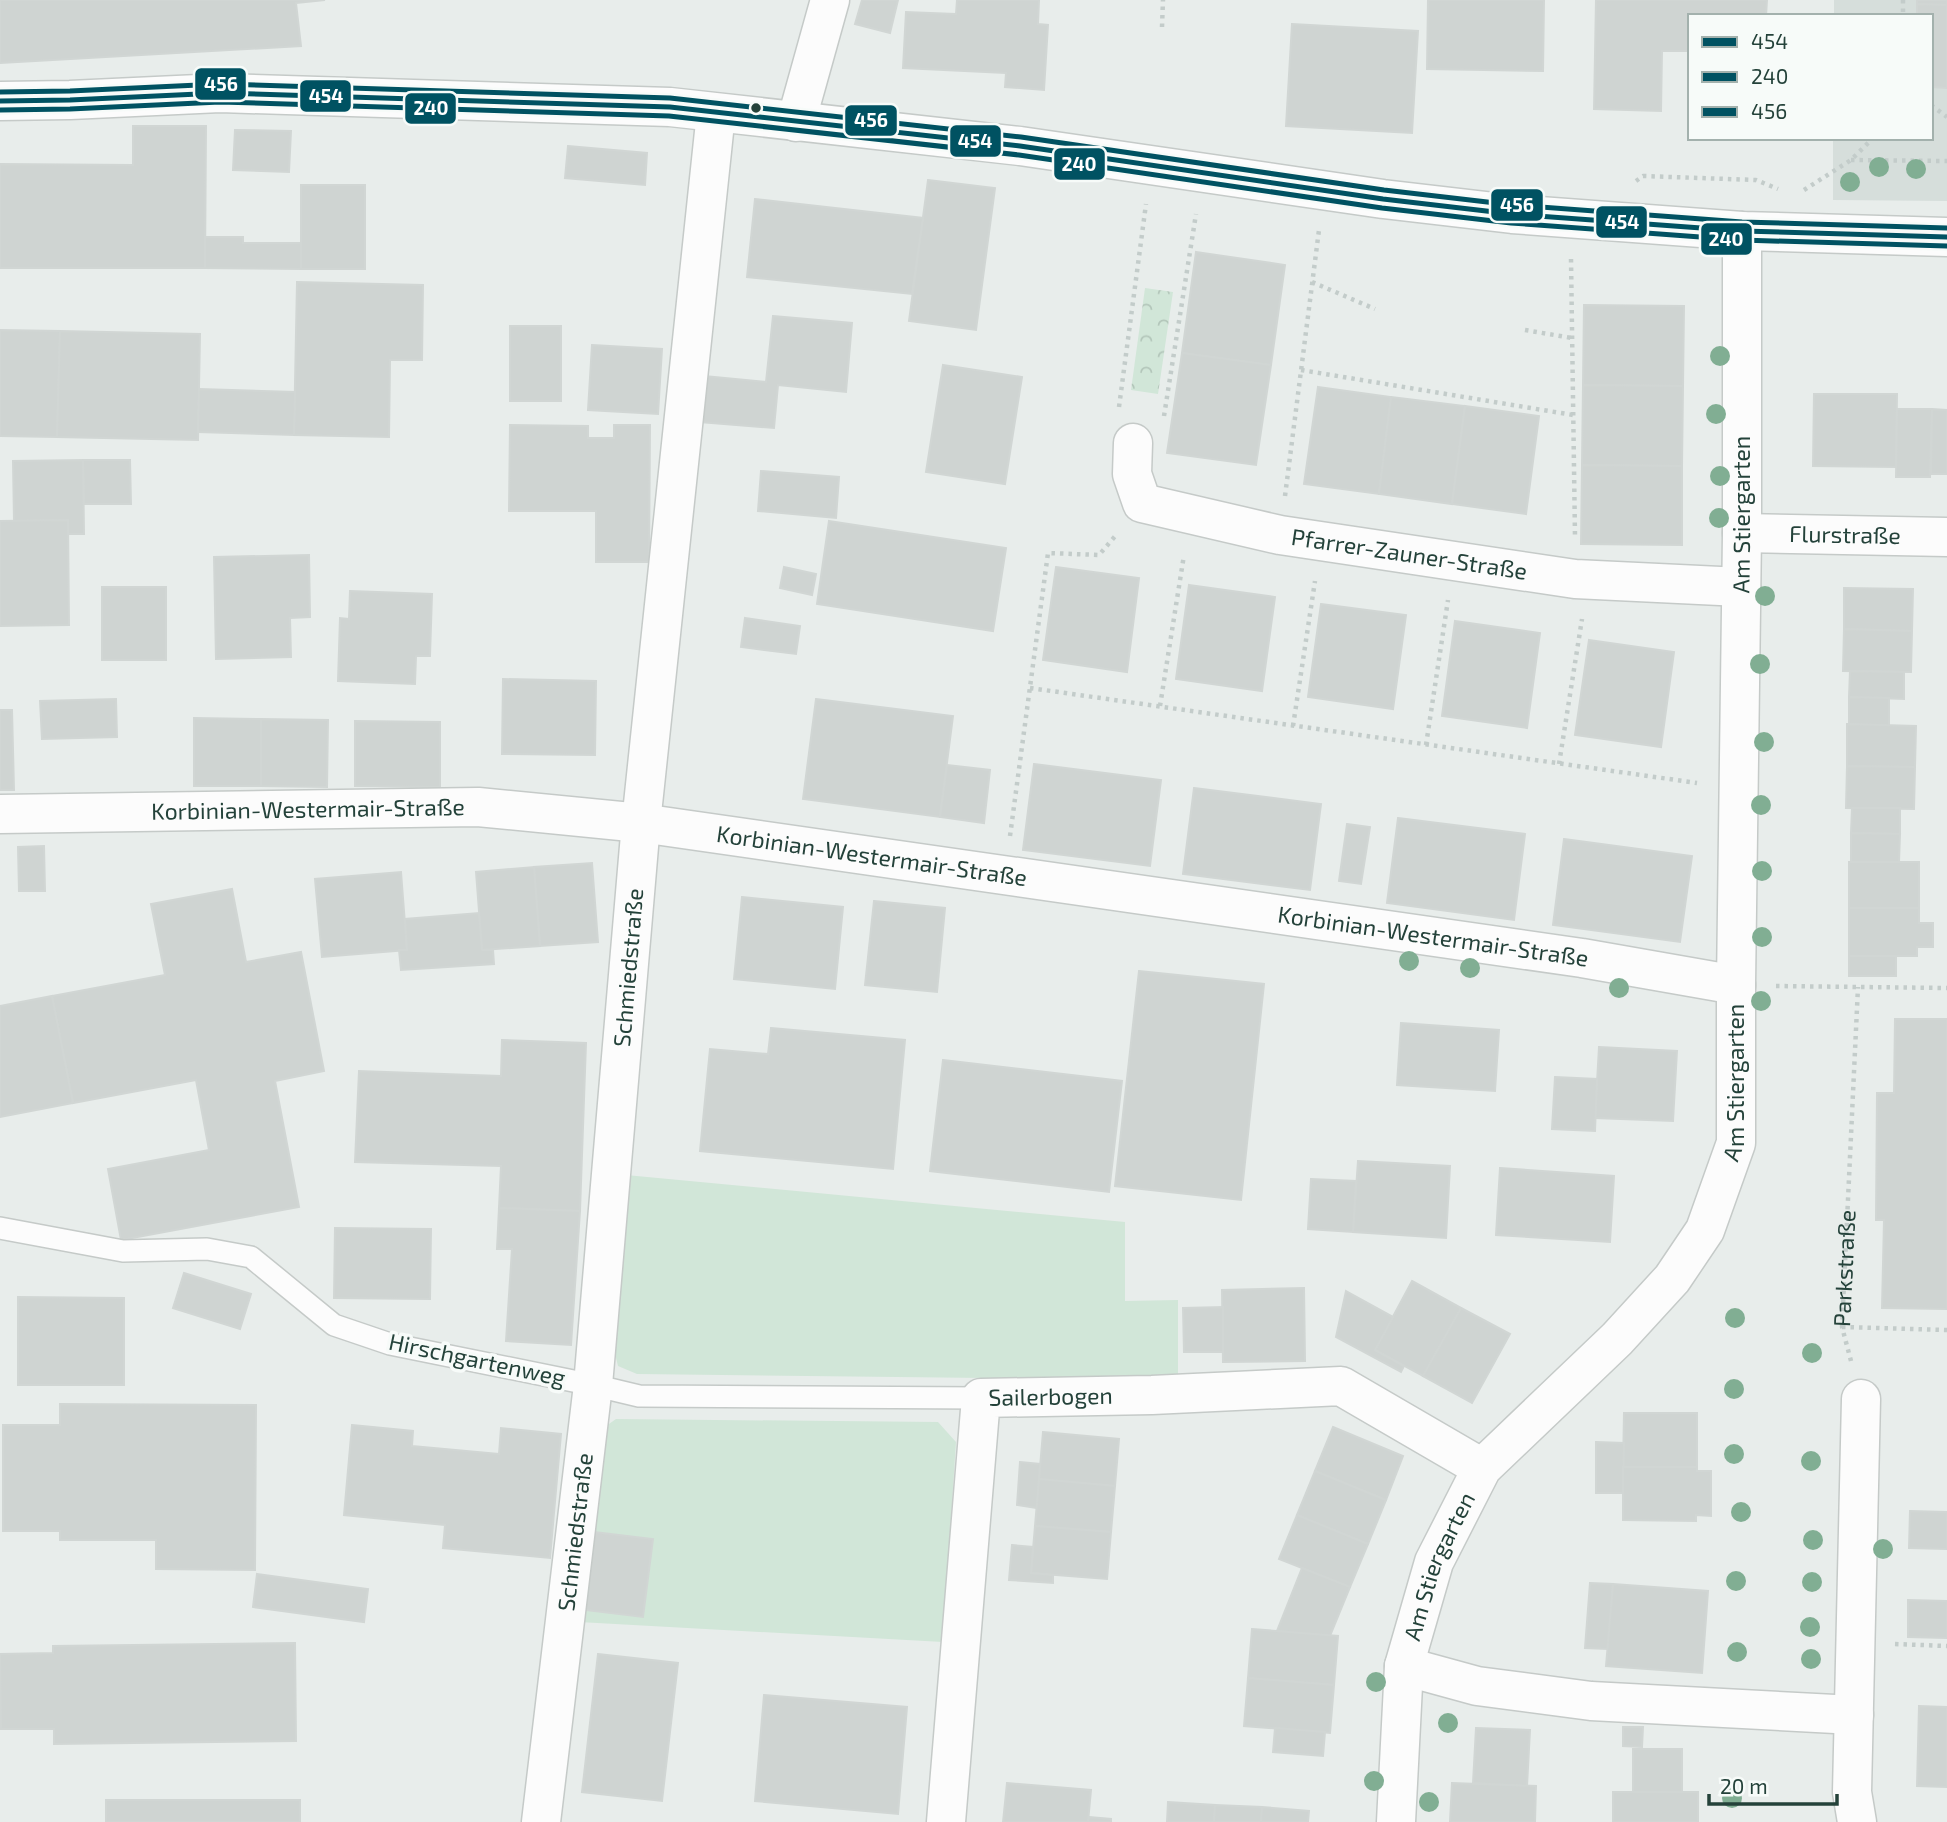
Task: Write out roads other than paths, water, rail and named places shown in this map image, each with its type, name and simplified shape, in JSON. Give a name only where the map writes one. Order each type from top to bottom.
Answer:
[{"type":"street","points":[[796,122],[831,0]]},
{"type":"street","points":[[0,101],[220,93],[670,107],[1020,146],[1512,214],[1742,231],[1947,237]]},
{"type":"street","name":"Schmiedstraße","points":[[541,1822],[593,1385],[641,823],[716,113]]},
{"type":"street","name":"Am Stiergarten","points":[[1396,1822],[1404,1666],[1434,1562],[1482,1468],[1617,1339],[1672,1279],[1705,1230],[1736,1143],[1742,231]]},
{"type":"street","name":"Pfarrer-Zauner-Straße","points":[[1133,443],[1132,474],[1142,503],[1280,535],[1455,561],[1588,579],[1741,587]]},
{"type":"street","name":"Flurstraße","points":[[1742,533],[1947,537]]},
{"type":"street","name":"Korbinian-Westermair-Straße","points":[[0,814],[478,807],[641,823],[1569,956],[1736,985]]},
{"type":"street","name":"Sailerbogen","points":[[946,1822],[981,1398],[1152,1395],[1341,1386],[1482,1468]]},
{"type":"street","points":[[1857,1822],[1852,1792],[1861,1399]]},
{"type":"street","points":[[1404,1666],[1478,1686],[1591,1701],[1854,1715]]},
{"type":"lane","name":"Hirschgartenweg","points":[[0,1228],[123,1251],[207,1250],[251,1257],[334,1325],[390,1344],[639,1396],[981,1398]]}]
